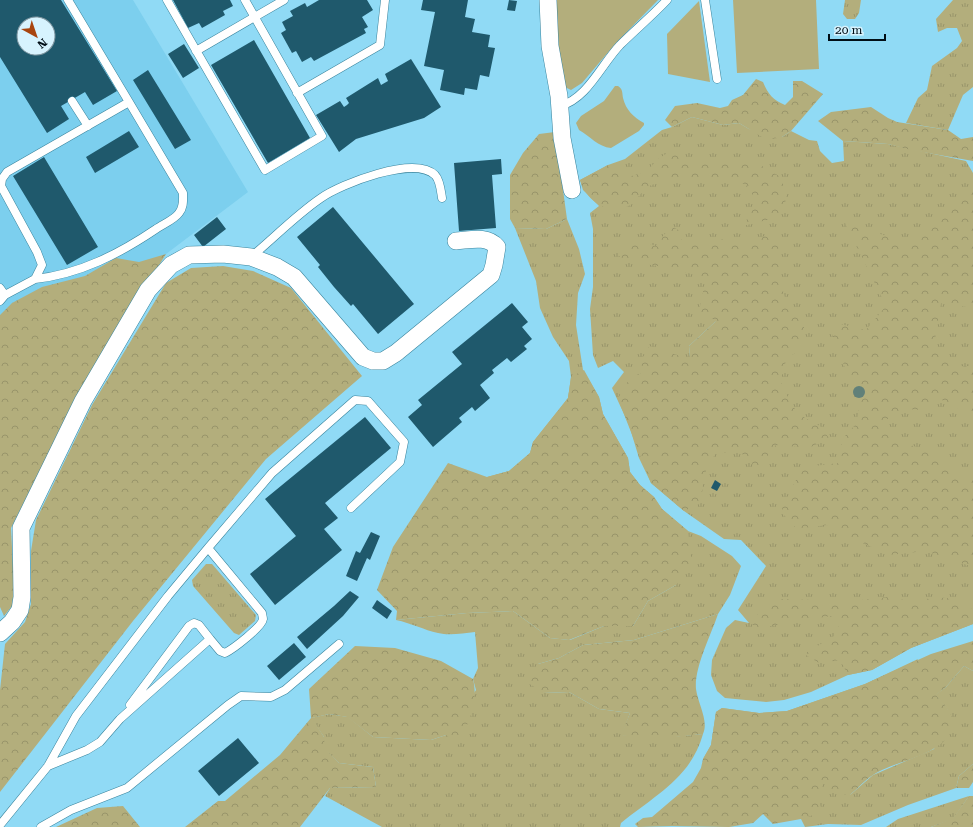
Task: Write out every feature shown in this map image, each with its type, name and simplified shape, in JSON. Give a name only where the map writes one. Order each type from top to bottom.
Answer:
[{"type":"street","points":[[548,0],[550,46],[560,106],[562,138],[572,190]]},
{"type":"street","points":[[0,633],[12,622],[20,610],[22,597],[21,528],[83,401],[148,290],[171,265],[189,255],[222,254],[251,257],[277,267],[294,277],[363,357],[373,361],[383,361],[396,354],[491,275],[497,247],[492,242],[485,239],[456,241]]},
{"type":"lane","points":[[2,295],[35,278],[56,276],[89,266],[128,248],[179,214],[184,204],[183,193],[68,0]]},
{"type":"lane","points":[[167,0],[265,170],[322,136],[245,0]]},
{"type":"lane","points":[[196,51],[284,0]]},
{"type":"lane","points":[[297,93],[380,45],[385,0]]},
{"type":"lane","points":[[560,106],[568,104],[577,97],[619,46],[667,0]]},
{"type":"lane","points":[[705,0],[717,79]]},
{"type":"lane","points":[[72,102],[88,126]]},
{"type":"lane","points":[[35,278],[42,265],[37,252],[1,186],[2,178],[7,172],[129,102]]},
{"type":"lane","points":[[251,257],[320,198],[342,185],[378,173],[408,168],[428,170],[436,176],[442,198]]},
{"type":"lane","points":[[0,825],[48,766],[76,716],[168,596],[272,473],[356,400],[368,401],[404,442],[400,462],[351,508]]},
{"type":"lane","points":[[48,766],[87,750],[100,742],[120,719],[189,626],[194,623],[199,626],[220,651],[225,653],[231,650],[260,626],[263,619],[262,613],[208,548]]},
{"type":"lane","points":[[120,719],[210,639]]},
{"type":"lane","points":[[41,827],[71,810],[127,788],[241,696],[272,697],[285,690],[339,644]]},
{"type":"shaded area","points":[[0,0],[133,0],[248,192],[166,254],[0,390]]},
{"type":"green space","points":[[555,0],[658,0],[616,43],[582,83],[571,90],[565,87],[556,40]]},
{"type":"green space","points":[[733,0],[816,0],[819,69],[737,73]]},
{"type":"green space","points":[[845,0],[861,0],[859,13],[855,19],[847,19],[843,14]]},
{"type":"green space","points":[[953,0],[973,0],[973,87],[963,95],[948,130],[906,123],[918,98],[927,90],[932,66],[957,48],[962,41],[957,28],[947,28],[938,32],[936,19]]},
{"type":"green space","points":[[699,1],[710,82],[668,74],[667,34]]},
{"type":"green space","points":[[756,79],[763,82],[774,99],[785,105],[793,97],[793,81],[802,81],[823,94],[791,131],[782,137],[767,140],[739,123],[723,125],[692,117],[672,127],[665,120],[675,106],[697,103],[720,108],[728,106],[732,100],[743,95]]},
{"type":"green space","points":[[615,86],[620,87],[622,90],[624,102],[628,110],[633,116],[644,123],[644,125],[639,131],[611,148],[602,146],[579,130],[576,123],[581,116],[604,101]]},
{"type":"green space","points":[[871,107],[897,122],[948,130],[961,139],[973,137],[973,161],[911,150],[888,144],[843,141],[818,121],[831,112]]},
{"type":"green space","points":[[692,117],[723,125],[739,123],[749,129],[782,137],[791,131],[809,140],[817,141],[820,151],[832,163],[844,161],[843,141],[888,144],[966,161],[973,173],[973,624],[911,648],[872,670],[848,675],[811,692],[784,700],[766,702],[725,698],[717,691],[711,675],[712,660],[726,628],[735,620],[749,623],[738,610],[766,566],[741,540],[724,539],[684,511],[651,483],[639,458],[629,425],[612,388],[624,372],[613,361],[598,368],[593,355],[590,309],[593,287],[593,229],[590,213],[599,206],[583,190],[580,180],[608,165],[625,159],[662,130],[672,127]],"holes":[[[716,321],[691,368],[689,346]]]},
{"type":"green space","points":[[555,132],[567,219],[546,229],[515,228],[510,219],[510,175],[523,153],[539,134]]},
{"type":"green space","points":[[669,152],[688,159],[731,159],[750,161],[762,166],[779,176],[787,192],[784,210],[775,218],[743,226],[751,212],[753,198],[750,190],[745,184],[736,181],[668,181],[653,184],[644,190],[632,204],[617,209],[604,207],[594,201],[582,186],[580,180],[608,165],[632,176],[647,171],[658,159]]},
{"type":"green space","points":[[973,181],[973,308],[941,303],[934,346],[965,368],[973,361],[973,416],[942,400],[923,410],[906,409],[882,422],[894,440],[932,452],[969,481],[973,479],[973,567],[925,551],[890,555],[851,538],[827,525],[797,529],[784,515],[782,508],[796,480],[805,467],[839,463],[843,438],[857,423],[859,404],[827,321],[866,330],[886,306],[845,223],[909,243],[940,218]]},
{"type":"green space","points":[[567,219],[579,249],[585,274],[578,293],[576,325],[583,370],[599,397],[603,414],[628,458],[630,472],[640,485],[654,497],[662,509],[688,531],[701,536],[732,556],[741,566],[730,595],[718,614],[634,640],[583,645],[559,658],[538,664],[544,693],[569,692],[599,709],[630,713],[622,735],[670,737],[703,734],[690,763],[670,785],[621,823],[620,827],[382,827],[325,796],[330,788],[376,787],[373,767],[339,763],[324,749],[324,737],[311,718],[329,714],[348,717],[373,737],[431,740],[446,735],[476,690],[473,679],[478,668],[475,632],[443,634],[396,620],[467,613],[513,611],[550,638],[570,640],[604,626],[633,626],[648,601],[676,585],[487,477],[509,471],[530,453],[533,442],[568,398],[571,377],[569,361],[553,337],[540,308],[536,281],[515,228],[546,229]]},
{"type":"green space","points":[[672,226],[681,232],[682,243],[720,239],[742,243],[765,236],[778,243],[780,276],[785,297],[789,306],[804,322],[804,338],[799,351],[788,357],[782,371],[782,387],[798,414],[820,426],[829,438],[809,448],[776,445],[758,469],[739,451],[715,454],[704,475],[701,503],[684,511],[651,483],[618,399],[625,384],[641,373],[642,359],[649,346],[690,359],[689,346],[716,321],[699,311],[706,278],[670,268],[626,261],[618,255],[622,241],[638,240],[659,247],[662,237]]},
{"type":"green space","points":[[166,254],[77,397],[11,528],[14,588],[12,606],[4,616],[0,607],[0,315],[12,303],[42,287],[85,276],[116,258],[139,262]]},
{"type":"green space","points":[[223,266],[253,271],[291,288],[362,376],[266,459],[133,621],[0,792],[0,690],[5,644],[25,622],[31,604],[31,551],[36,520],[92,405],[166,283],[191,268]]},
{"type":"green space","points":[[584,370],[599,397],[603,414],[628,458],[630,472],[640,485],[654,497],[662,509],[688,531],[692,565],[676,585],[648,601],[633,626],[604,626],[569,640],[550,638],[513,611],[467,613],[396,620],[397,611],[377,590],[393,547],[448,463],[487,477],[509,471],[530,453],[533,442],[568,398],[571,377]]},
{"type":"green space","points":[[206,564],[212,564],[256,615],[255,621],[239,635],[234,633],[193,586],[192,580]]},
{"type":"green space","points":[[888,597],[916,602],[934,597],[958,599],[971,605],[973,624],[911,648],[872,670],[848,675],[840,660],[819,663],[804,654],[834,636],[840,623],[831,616],[759,628],[750,623],[765,606],[781,599],[852,601]]},
{"type":"green space","points":[[718,614],[700,662],[696,681],[697,695],[705,724],[703,734],[649,740],[621,735],[630,713],[599,709],[569,692],[544,693],[525,681],[538,664],[559,658],[583,645],[634,640]]},
{"type":"green space","points":[[973,641],[973,671],[964,666],[946,687],[936,695],[952,718],[951,730],[945,740],[935,748],[923,754],[883,769],[864,782],[850,795],[835,794],[824,782],[817,798],[823,812],[801,819],[773,824],[763,814],[753,823],[729,827],[638,827],[635,824],[643,818],[652,817],[693,782],[711,745],[716,712],[722,708],[759,713],[787,711],[865,684],[931,654]]},
{"type":"green space","points":[[355,646],[395,648],[441,661],[473,679],[475,696],[474,705],[469,721],[458,745],[446,735],[431,740],[373,737],[347,717],[329,714],[312,718],[324,737],[325,749],[339,763],[373,767],[376,787],[330,788],[300,827],[185,827],[218,801],[225,801],[280,755],[311,718],[309,689]]},
{"type":"green space","points":[[918,659],[850,795],[873,775],[934,749],[948,710],[935,695],[946,687],[964,666],[973,671],[973,764],[959,776],[956,788],[908,805],[861,825],[828,824],[805,827],[801,819],[703,759],[711,745],[716,712],[722,708],[759,713],[787,711],[865,684]]},
{"type":"green space","points":[[973,764],[973,782],[969,788],[956,788],[959,776]]},
{"type":"green space","points":[[969,796],[953,819],[931,827],[886,827],[898,819]]},
{"type":"green space","points":[[969,796],[973,796],[973,827],[931,827],[953,818]]},
{"type":"green space","points":[[123,806],[140,827],[56,827],[97,808]]},
{"type":"building","points":[[0,0],[61,0],[117,91],[93,105],[85,92],[61,106],[69,119],[47,133],[0,57]]},
{"type":"building","points":[[173,0],[230,0],[233,6],[223,11],[225,15],[202,28],[199,23],[188,28]]},
{"type":"building","points":[[319,0],[367,0],[373,10],[362,17],[368,27],[364,29],[366,33],[314,61],[311,57],[302,62],[296,51],[292,53],[281,33],[286,30],[282,22],[293,16],[290,11],[305,3],[307,7]]},
{"type":"building","points":[[423,0],[468,0],[465,17],[475,19],[472,32],[490,35],[488,47],[495,48],[489,77],[480,75],[477,90],[465,88],[464,95],[440,90],[444,70],[424,66],[435,12],[421,10]]},
{"type":"building","points":[[509,0],[517,1],[515,11],[507,10]]},
{"type":"building","points":[[254,40],[310,138],[268,163],[211,65]]},
{"type":"building","points":[[184,44],[199,68],[183,78],[168,54]]},
{"type":"building","points":[[411,59],[441,107],[424,118],[356,139],[339,152],[316,115],[340,101],[344,107],[349,103],[346,98],[378,78],[381,85],[388,81],[385,74]]},
{"type":"building","points":[[148,70],[191,140],[175,149],[133,80]]},
{"type":"building","points":[[129,131],[139,147],[95,173],[86,157]]},
{"type":"building","points":[[44,157],[98,247],[67,265],[13,176]]},
{"type":"building","points":[[501,159],[502,174],[492,175],[496,228],[459,231],[454,163]]},
{"type":"building","points":[[333,207],[414,304],[378,334],[353,304],[351,306],[334,287],[318,267],[320,265],[297,237]]},
{"type":"building","points":[[217,217],[226,229],[203,247],[194,235]]},
{"type":"building","points":[[512,303],[528,322],[522,327],[532,339],[524,346],[527,349],[511,362],[507,358],[492,370],[494,373],[480,385],[490,398],[475,411],[472,407],[459,418],[462,422],[433,447],[408,417],[422,405],[418,400],[462,364],[452,352]]},
{"type":"building","points":[[365,417],[391,448],[325,503],[338,518],[324,529],[342,550],[275,605],[250,574],[296,536],[265,499]]},
{"type":"building","points":[[715,480],[721,484],[717,491],[711,488]]},
{"type":"building","points":[[371,532],[380,536],[370,560],[367,558],[357,581],[346,576],[356,551],[360,553]]},
{"type":"building","points":[[350,591],[359,597],[343,616],[307,649],[297,637]]},
{"type":"building","points":[[377,600],[392,611],[387,619],[372,608]]},
{"type":"building","points":[[294,643],[306,657],[279,680],[267,666]]},
{"type":"building","points":[[238,738],[259,763],[219,796],[198,771]]}]
